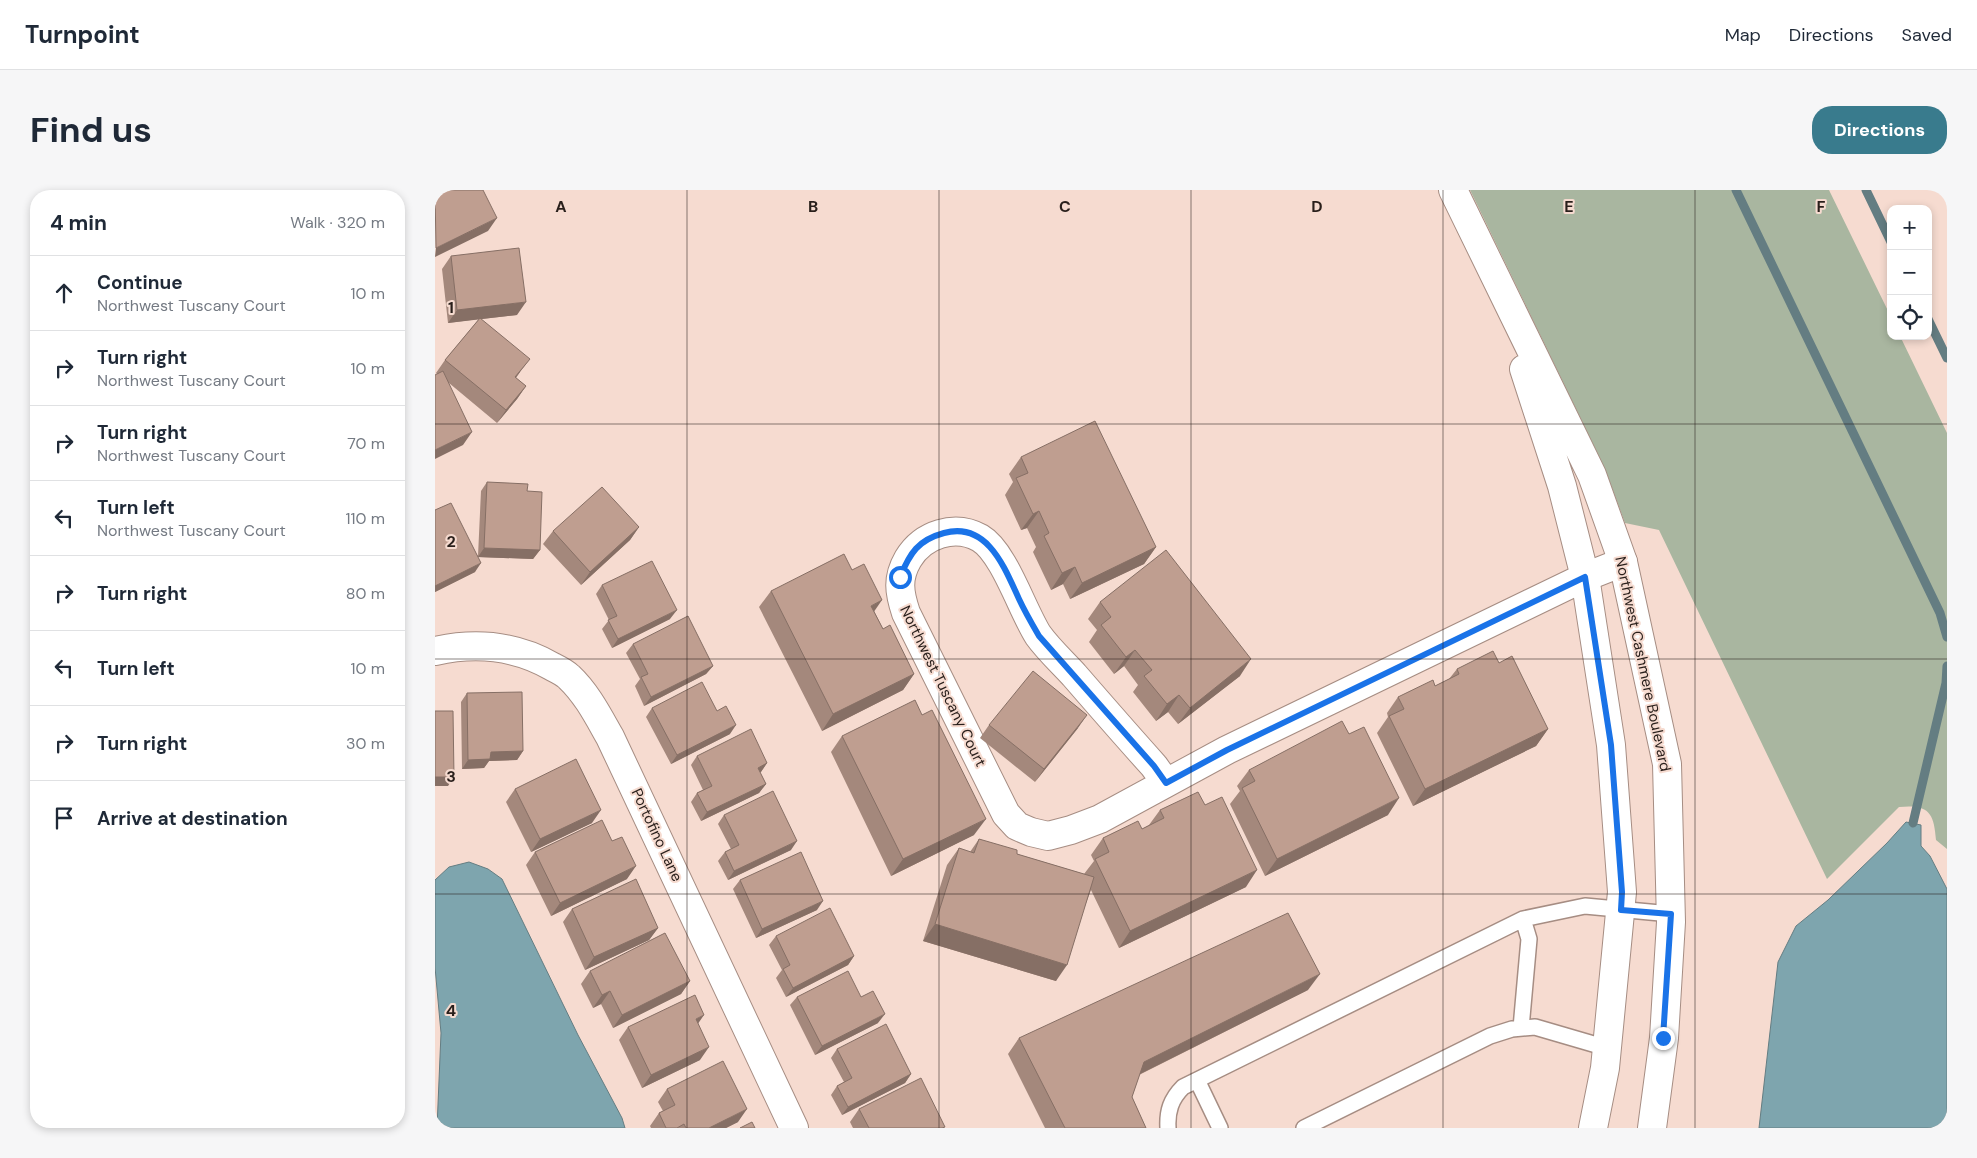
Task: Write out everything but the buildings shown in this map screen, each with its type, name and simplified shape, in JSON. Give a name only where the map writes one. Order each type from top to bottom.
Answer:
[{"type":"street","name":"Northwest Cashmere Boulevard","points":[[1453,190],[1592,475],[1623,562],[1667,764],[1671,914],[1663,1038],[1652,1128]]},
{"type":"street","name":"Northwest Cashmere Boulevard","points":[[1500,284],[1505,319],[1532,390],[1562,486],[1585,577],[1611,745],[1622,892],[1605,1068],[1593,1128]]},
{"type":"street","name":"Northwest Tuscany Court","points":[[1166,783],[1154,766],[1039,636],[1025,612],[997,554],[982,539],[966,532],[949,531],[931,536],[916,547],[907,560],[900,577],[899,594],[906,613],[1006,814],[1017,826],[1048,836],[1100,819],[1227,750],[1585,577],[1623,562]]},
{"type":"street","name":"Portofino Lane","points":[[435,650],[477,646],[504,648],[537,658],[568,676],[585,695],[610,737],[794,1128]]},
{"type":"lane","points":[[1168,1128],[1167,1118],[1173,1098],[1183,1087],[1523,919],[1585,906],[1671,914]]},
{"type":"lane","points":[[1521,1028],[1529,939],[1523,919]]},
{"type":"lane","points":[[1304,1128],[1491,1036],[1512,1029],[1535,1027],[1607,1048]]},
{"type":"lane","points":[[1197,1080],[1220,1128]]},
{"type":"green space","points":[[1470,190],[1829,190],[1887,309],[1887,340],[1902,340],[1947,433],[1947,849],[1936,840],[1934,823],[1928,812],[1917,807],[1899,807],[1827,879],[1659,530],[1625,523],[1605,469]]},
{"type":"water","points":[[1906,822],[1921,825],[1921,846],[1930,856],[1947,889],[1947,1128],[1759,1128],[1778,962],[1796,926],[1828,900]]},
{"type":"water","points":[[469,862],[488,869],[502,879],[578,1035],[622,1118],[625,1128],[437,1128],[441,1033],[435,967],[435,880],[449,867]]},
{"type":"waterway","points":[[1736,190],[1940,613],[1947,637]]},
{"type":"waterway","points":[[1866,190],[1887,234]]},
{"type":"waterway","points":[[1932,327],[1947,358]]},
{"type":"waterway","points":[[1913,823],[1946,683],[1947,666]]},
{"type":"route","points":[[900,577],[907,560],[916,547],[931,536],[949,531],[966,532],[982,539],[997,554],[1025,612],[1039,636],[1154,766],[1166,783],[1227,750],[1585,577],[1611,745],[1622,892],[1621,910],[1671,914],[1663,1038]]}]
